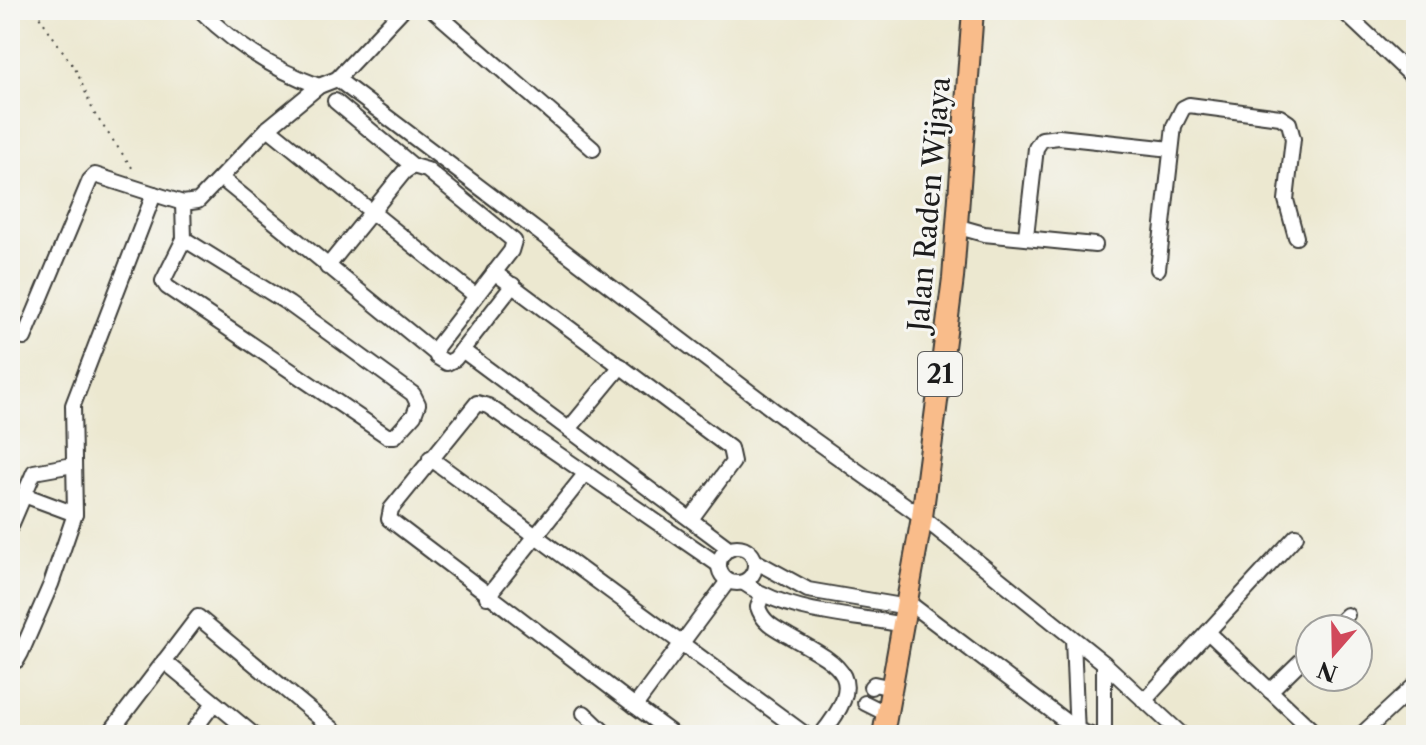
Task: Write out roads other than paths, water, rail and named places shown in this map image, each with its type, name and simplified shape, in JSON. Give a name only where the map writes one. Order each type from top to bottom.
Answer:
[{"type":"highway","name":"Jalan Raden Wijaya","points":[[883,735],[887,714],[882,688],[907,612],[959,227],[973,10]]},
{"type":"street","points":[[200,10],[227,38],[273,67],[319,86]]},
{"type":"street","points":[[24,338],[90,180],[95,175],[104,175],[183,203],[198,201],[268,128],[319,86],[337,79],[402,10]]},
{"type":"street","points":[[433,10],[593,149]]},
{"type":"street","points":[[1342,10],[1416,80]]},
{"type":"street","points":[[337,79],[785,419],[922,517],[1104,663],[1182,735]]},
{"type":"street","points":[[335,101],[413,166],[427,170],[514,241],[435,353]]},
{"type":"street","points":[[1158,269],[1171,149],[1178,116],[1189,105],[1280,117],[1289,123],[1293,139],[1286,200],[1296,237]]},
{"type":"street","points":[[268,128],[476,296]]},
{"type":"street","points":[[1026,236],[1036,148],[1042,139],[1059,137],[1171,149]]},
{"type":"street","points":[[327,267],[413,166]]},
{"type":"street","points":[[222,179],[447,363],[462,350],[513,285]]},
{"type":"street","points":[[10,661],[17,660],[27,639],[51,584],[75,514],[73,405],[154,194]]},
{"type":"street","points":[[183,203],[184,239],[163,281],[167,287],[387,436],[395,436],[414,415],[418,404],[413,394],[289,304],[184,239]]},
{"type":"street","points":[[959,227],[984,234],[1095,245]]},
{"type":"street","points":[[494,272],[730,448],[735,455],[691,519]]},
{"type":"street","points":[[462,350],[730,549],[745,549],[755,561],[828,603]]},
{"type":"street","points":[[569,429],[621,366]]},
{"type":"street","points":[[674,735],[487,597],[389,519],[391,509],[477,403],[488,406],[586,473],[719,565],[736,582],[762,595],[907,612],[1082,733]]},
{"type":"street","points":[[430,458],[806,735]]},
{"type":"street","points":[[10,528],[34,472],[73,465]]},
{"type":"street","points":[[487,597],[586,473]]},
{"type":"street","points":[[24,495],[75,514]]},
{"type":"street","points":[[1144,701],[1296,536]]},
{"type":"street","points":[[719,565],[730,549]]},
{"type":"street","points":[[635,706],[682,643],[736,582],[753,574],[755,561]]},
{"type":"street","points":[[762,595],[758,607],[768,624],[831,663],[846,681],[848,692],[843,708],[821,735]]},
{"type":"street","points":[[108,735],[198,617],[340,735]]},
{"type":"street","points":[[1208,632],[1317,735]]},
{"type":"street","points":[[1073,639],[1082,733]]},
{"type":"street","points":[[164,661],[254,735]]},
{"type":"street","points":[[1104,663],[1104,735]]},
{"type":"street","points":[[1270,691],[1294,668]]},
{"type":"street","points":[[1361,735],[1416,684]]},
{"type":"street","points":[[190,735],[214,703]]},
{"type":"street","points":[[865,703],[887,714]]},
{"type":"street","points":[[584,713],[607,735]]}]
